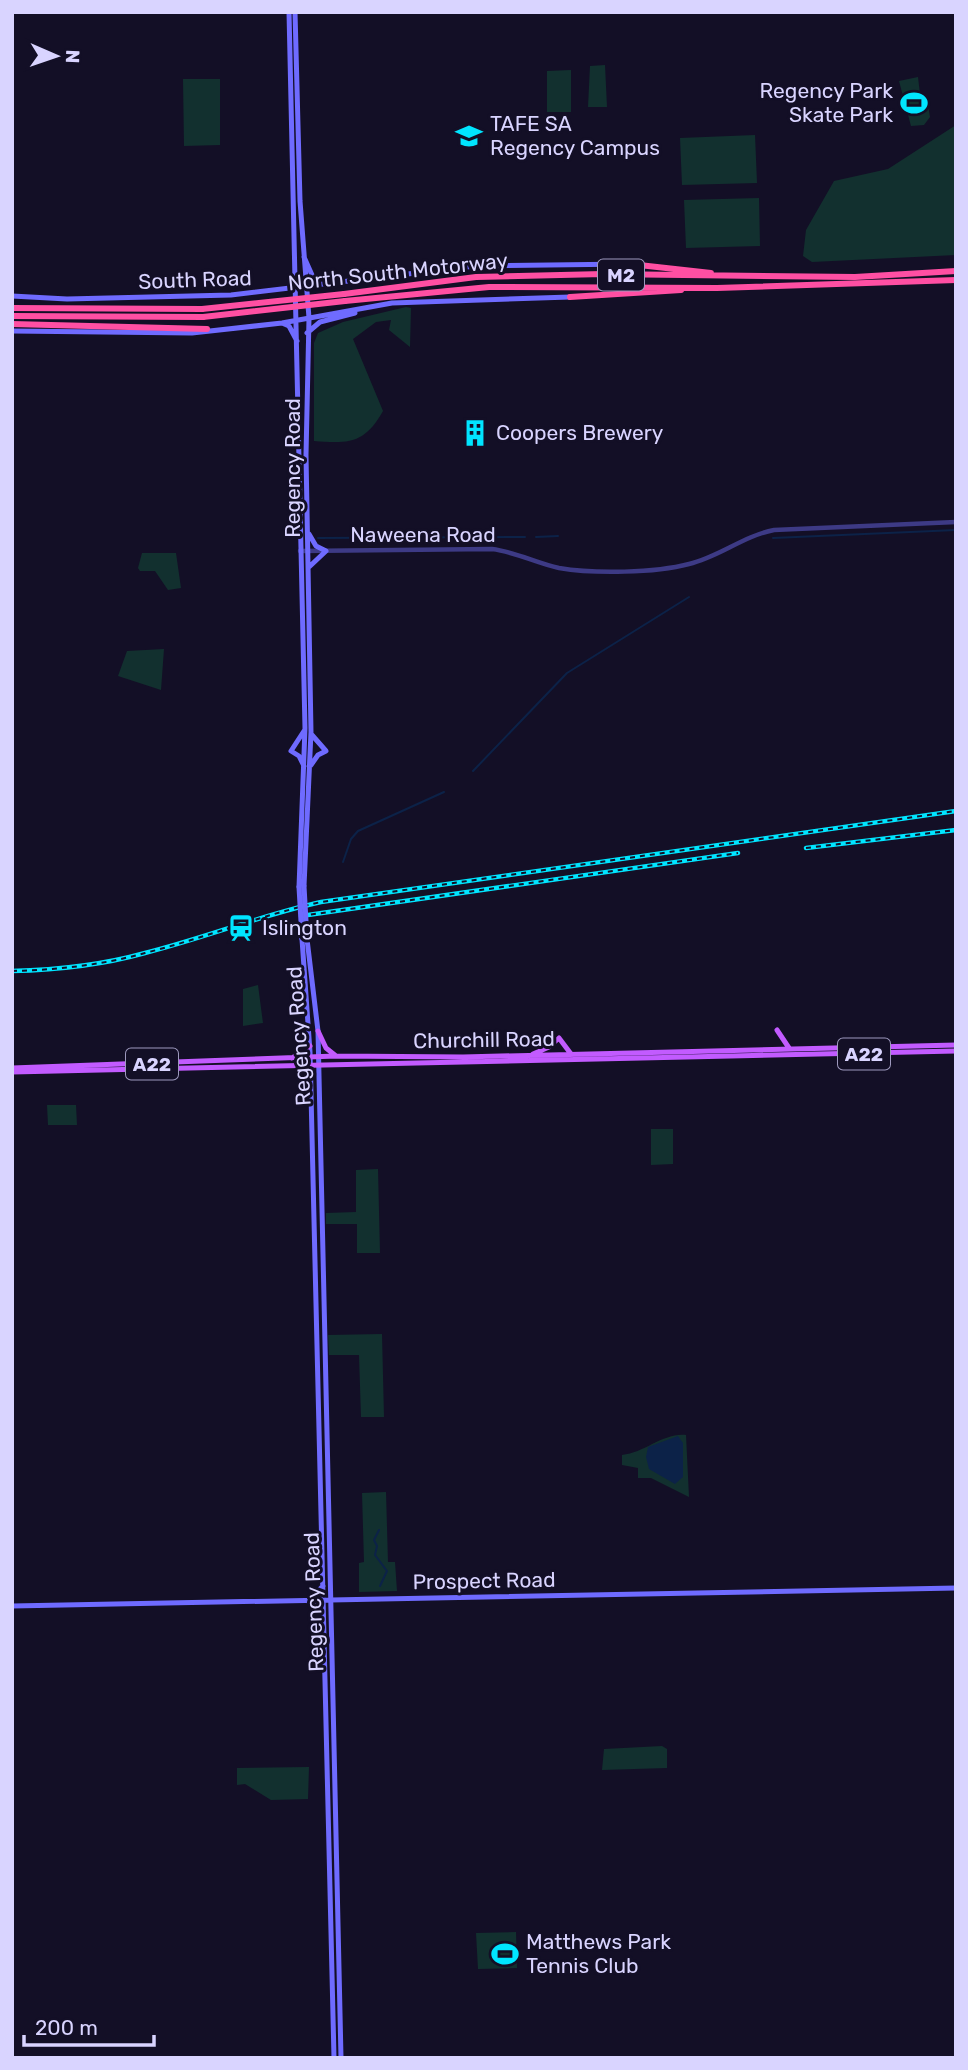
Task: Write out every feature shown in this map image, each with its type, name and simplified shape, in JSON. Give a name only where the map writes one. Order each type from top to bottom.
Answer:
[{"type":"highway","name":"M2","points":[[630,264],[733,276]]},
{"type":"highway","name":"North South Motorway","points":[[12,316],[203,317],[476,277],[603,274],[855,277],[956,271]]},
{"type":"highway","name":"North South Motorway","points":[[12,308],[202,309],[489,287],[718,288],[956,280]]},
{"type":"highway","points":[[570,297],[718,288]]},
{"type":"highway","points":[[12,324],[207,329]]},
{"type":"main road","name":"Regency Road","points":[[295,12],[304,257],[309,318],[306,444],[309,567],[308,730],[302,887],[311,1066],[324,1585],[328,1600],[324,1619],[334,2058]]},
{"type":"main road","name":"Regency Road","points":[[288,15],[299,343],[300,551],[307,669]]},
{"type":"main road","points":[[304,257],[315,284],[325,284]]},
{"type":"main road","name":"South Road","points":[[12,296],[66,299],[252,293],[475,266],[630,264]]},
{"type":"main road","points":[[282,289],[295,277]]},
{"type":"main road","points":[[12,331],[192,333],[207,329],[282,323],[392,303],[476,298],[570,297]]},
{"type":"main road","points":[[307,333],[320,322],[392,303]]},
{"type":"main road","points":[[282,323],[290,328],[299,343]]},
{"type":"main road","points":[[298,453],[306,444]]},
{"type":"main road","points":[[308,531],[313,543],[326,551],[309,567]]},
{"type":"main road","points":[[302,593],[309,593]]},
{"type":"main road","points":[[308,730],[326,751],[318,755],[307,768],[299,756],[290,751],[308,730]]},
{"type":"main road","name":"Regency Road","points":[[305,939],[318,1031],[319,1058],[328,1600],[334,1737],[341,2058]]},
{"type":"main road","points":[[777,1030],[786,1047],[791,1049]]},
{"type":"main road","points":[[318,1031],[326,1048],[336,1056]]},
{"type":"main road","points":[[530,1055],[549,1047],[559,1038],[571,1054]]},
{"type":"main road","name":"Churchill Road","points":[[12,1070],[336,1056],[530,1055],[956,1045]]},
{"type":"main road","points":[[292,1058],[310,1046]]},
{"type":"main road","name":"Churchill Road","points":[[12,1070],[319,1066],[956,1051]]},
{"type":"main road","points":[[324,1585],[308,1601],[319,1608],[324,1619]]},
{"type":"main road","name":"Prospect Road","points":[[12,1606],[956,1588]]},
{"type":"main road","points":[[328,1760],[334,1737]]},
{"type":"street","name":"Naweena Road","points":[[300,551],[492,549],[519,554],[560,568],[664,568],[708,558],[752,537],[774,530],[956,522]]},
{"type":"green space","points":[[605,65],[607,107],[588,107],[590,66]]},
{"type":"green space","points":[[571,70],[571,112],[547,112],[547,71]]},
{"type":"green space","name":"Regency Park Skate Park","points":[[918,77],[920,94],[916,98],[928,105],[930,117],[924,125],[911,126],[899,81]]},
{"type":"green space","points":[[183,79],[220,79],[220,145],[184,146]]},
{"type":"green space","points":[[956,125],[956,255],[812,262],[803,256],[806,230],[834,181],[888,169]]},
{"type":"green space","points":[[755,135],[757,183],[682,185],[680,138]]},
{"type":"green space","points":[[759,198],[760,246],[686,248],[684,200]]},
{"type":"green space","points":[[411,308],[410,347],[389,330],[391,320],[376,322],[353,339],[383,411],[376,422],[370,430],[355,439],[337,442],[314,441],[314,343],[318,333],[343,322]]},
{"type":"green space","points":[[142,553],[176,553],[181,588],[168,590],[155,571],[140,571],[138,568]]},
{"type":"green space","points":[[164,649],[161,690],[118,676],[127,651]]},
{"type":"green space","points":[[258,985],[263,1023],[243,1026],[243,989]]},
{"type":"green space","points":[[47,1105],[76,1105],[77,1125],[48,1125]]},
{"type":"green space","points":[[651,1129],[673,1129],[673,1164],[651,1165]]},
{"type":"green space","points":[[378,1169],[380,1253],[357,1253],[357,1224],[326,1224],[326,1213],[356,1212],[356,1170]]},
{"type":"green space","points":[[382,1334],[384,1417],[361,1417],[359,1355],[329,1355],[328,1335]]},
{"type":"green space","points":[[686,1435],[689,1497],[651,1478],[638,1478],[638,1468],[622,1465],[622,1455],[669,1437]]},
{"type":"green space","points":[[386,1492],[388,1562],[395,1562],[397,1591],[359,1592],[359,1563],[364,1562],[362,1493]]},
{"type":"green space","points":[[662,1746],[667,1749],[667,1768],[602,1770],[604,1749]]},
{"type":"green space","points":[[309,1767],[308,1799],[271,1800],[245,1784],[237,1785],[237,1768]]},
{"type":"green space","points":[[516,1932],[517,1968],[478,1969],[476,1933]]},
{"type":"water","points":[[678,1436],[683,1443],[683,1477],[675,1484],[649,1469],[646,1457],[648,1447]]},
{"type":"waterway","points":[[773,538],[956,530]]},
{"type":"waterway","points":[[536,537],[558,536]]},
{"type":"waterway","points":[[318,538],[525,537]]},
{"type":"waterway","points":[[473,771],[567,673],[689,597]]},
{"type":"waterway","points":[[343,862],[351,839],[358,831],[444,792]]},
{"type":"waterway","points":[[379,1530],[374,1540],[377,1546],[375,1555],[387,1571],[380,1586]]},
{"type":"railway","points":[[12,971],[112,961],[321,902],[956,811]]},
{"type":"railway","points":[[806,848],[956,830]]},
{"type":"railway","points":[[301,916],[738,853]]},
{"type":"place","name":"Regency Park Skate Park","points":[[914,103]]},
{"type":"place","name":"TAFE SA Regency Campus","points":[[469,136]]},
{"type":"place","name":"Coopers Brewery","points":[[475,433]]},
{"type":"place","name":"Islington","points":[[241,928]]},
{"type":"place","name":"Matthews Park Tennis Club","points":[[505,1954]]}]
